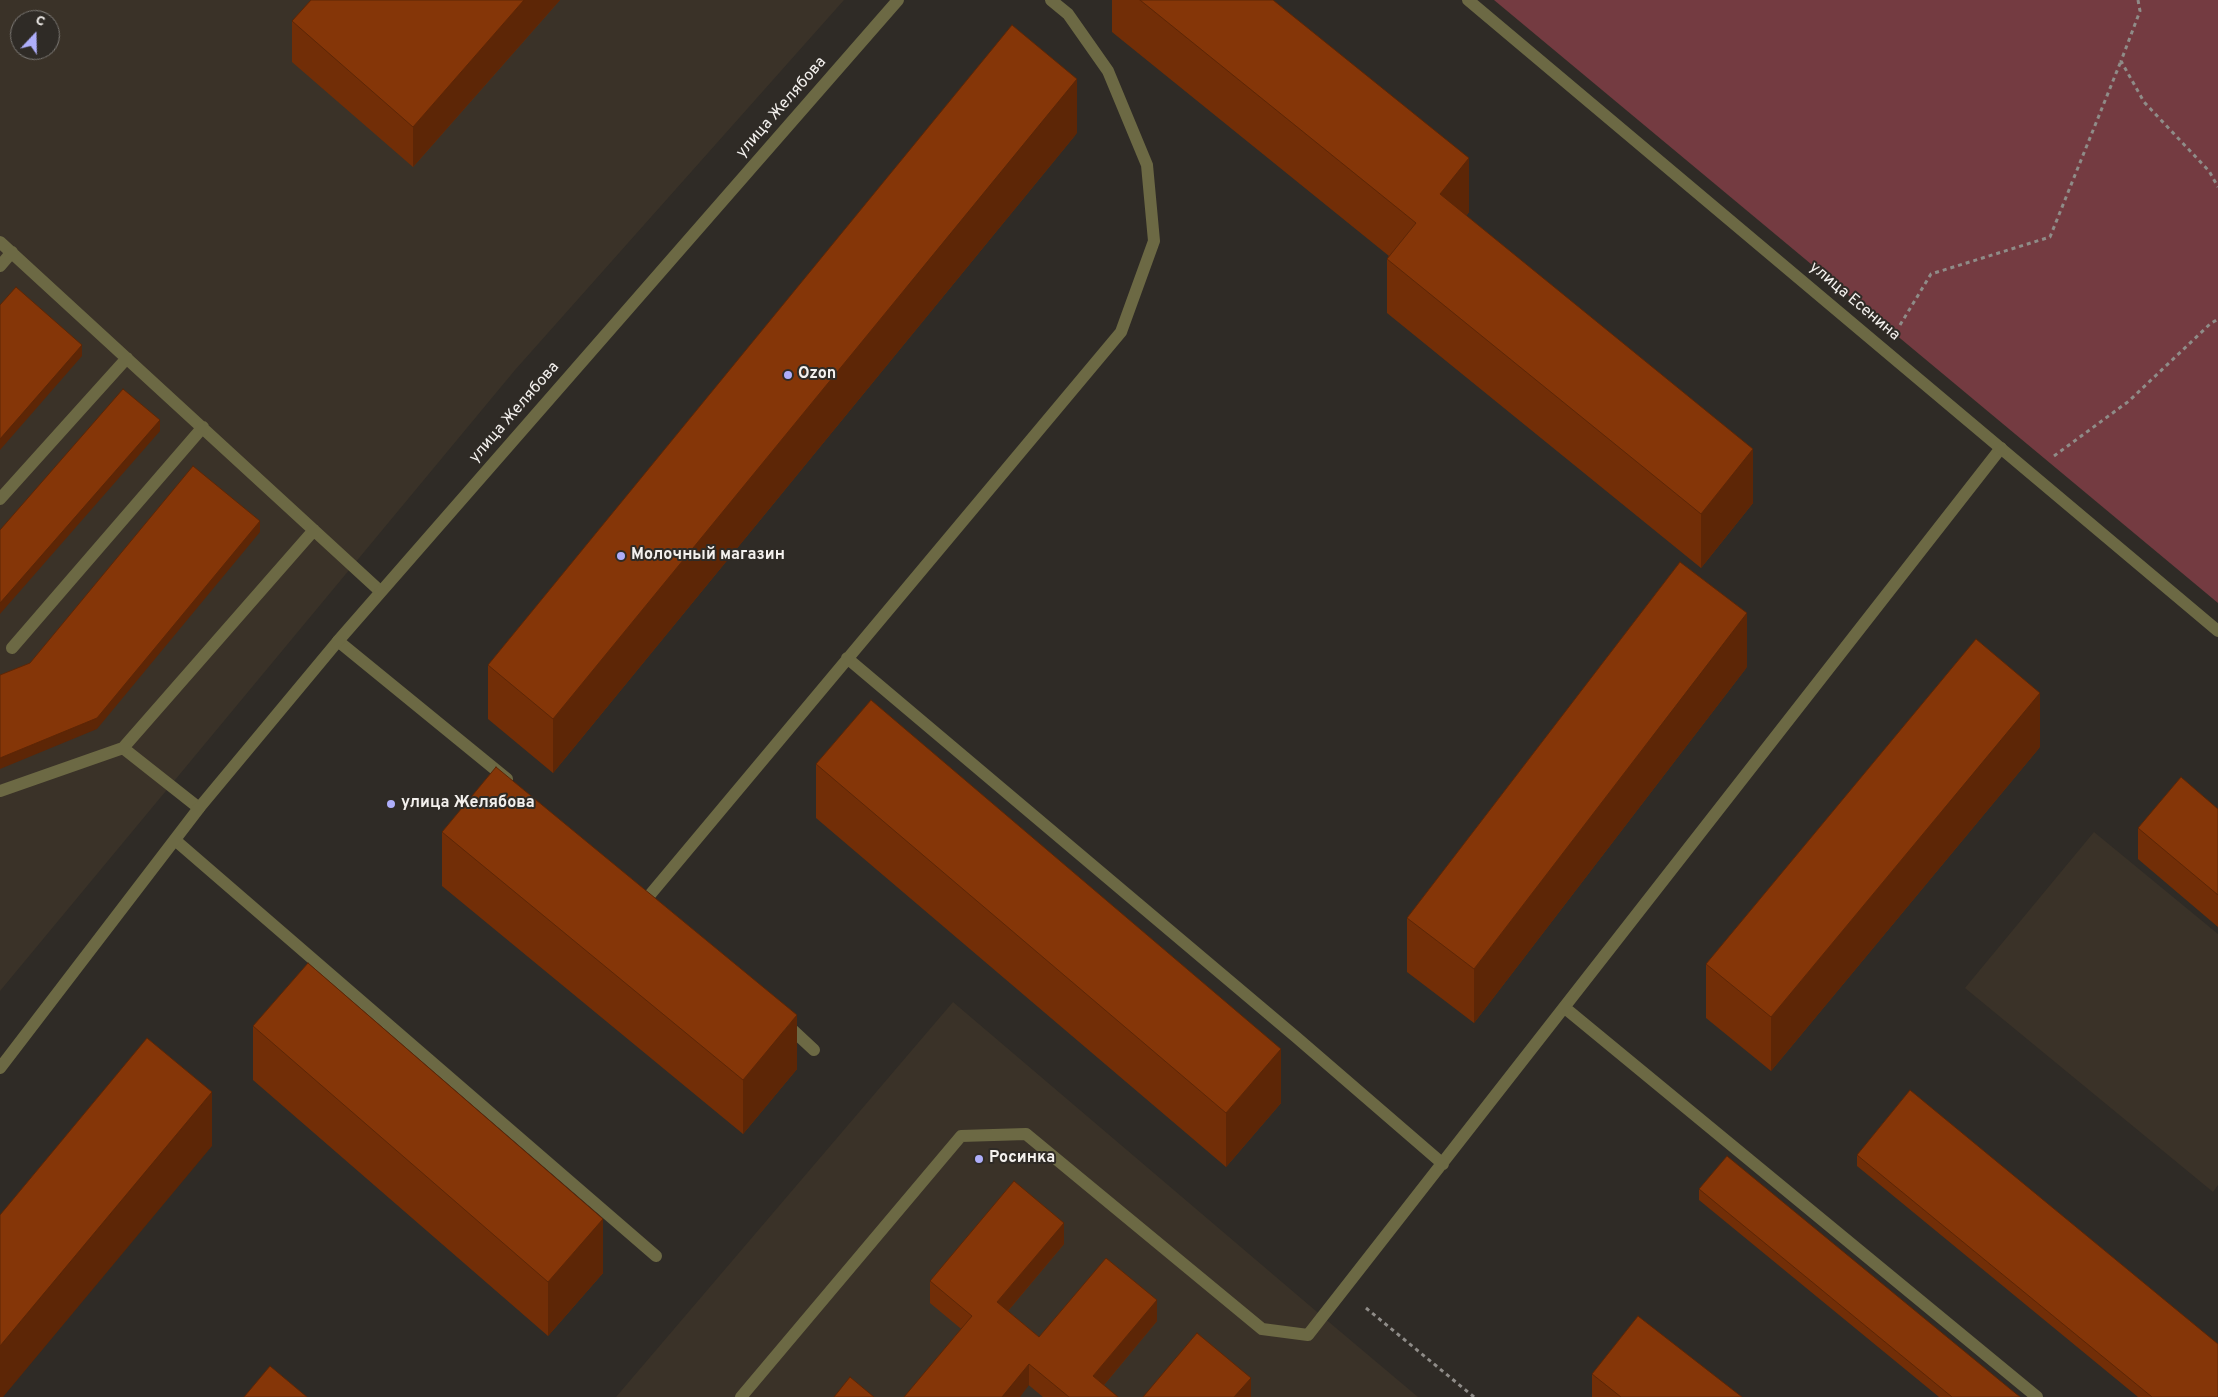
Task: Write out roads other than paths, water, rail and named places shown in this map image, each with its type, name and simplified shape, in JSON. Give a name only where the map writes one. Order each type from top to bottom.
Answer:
[{"type":"street","name":"улица Желябова","points":[[0,1068],[199,808],[380,591],[898,0]]},
{"type":"street","points":[[648,896],[1121,332],[1154,241],[1147,165],[1108,71],[1068,14],[1051,0]]},
{"type":"street","name":"улица Есенина","points":[[1468,0],[2218,631]]},
{"type":"street","points":[[0,242],[380,591]]},
{"type":"street","points":[[0,266],[12,252]]},
{"type":"street","points":[[0,499],[127,358]]},
{"type":"street","points":[[12,648],[203,428]]},
{"type":"street","points":[[741,1397],[961,1136],[1026,1134],[1262,1329],[1308,1335],[2001,448]]},
{"type":"street","points":[[0,791],[123,748],[314,530]]},
{"type":"street","points":[[338,641],[520,790]]},
{"type":"street","points":[[847,658],[1296,1037],[1443,1164]]},
{"type":"street","points":[[123,748],[199,808]]},
{"type":"street","points":[[175,840],[656,1256]]},
{"type":"street","points":[[1565,1008],[2037,1397]]},
{"type":"street","points":[[778,1016],[814,1050]]},
{"type":"place","name":"Ozon","points":[[788,375]]},
{"type":"place","name":"Молочный магазин","points":[[621,556]]},
{"type":"place","name":"улица Желябова","points":[[391,804]]},
{"type":"place","name":"Росинка","points":[[979,1159]]}]
